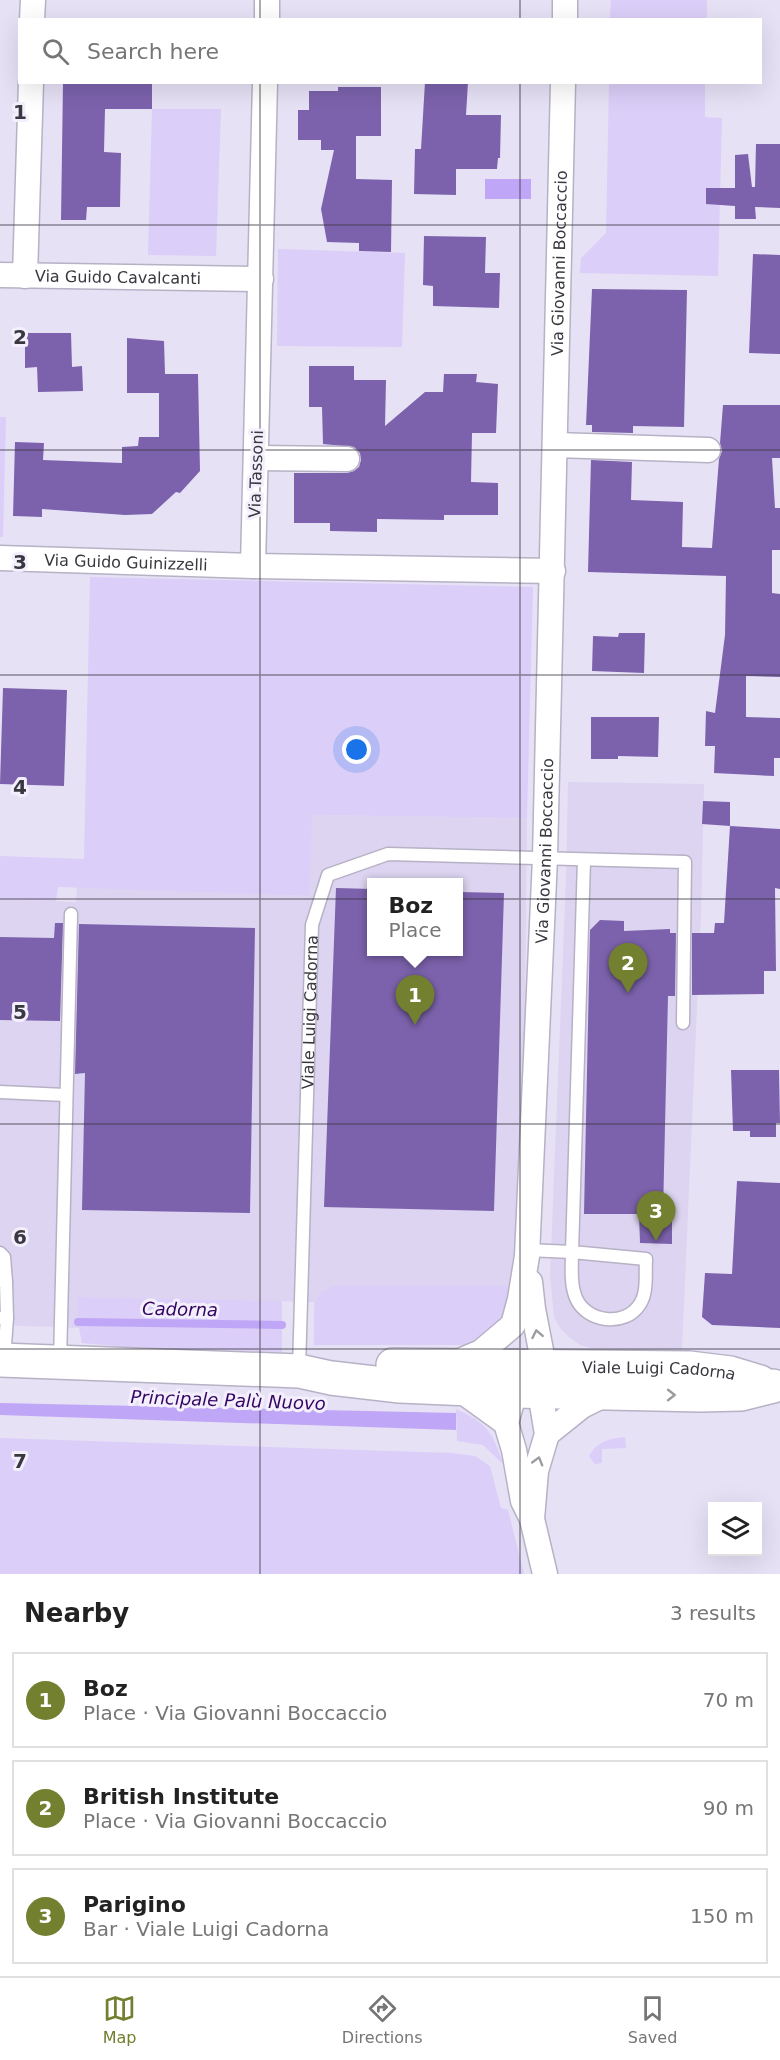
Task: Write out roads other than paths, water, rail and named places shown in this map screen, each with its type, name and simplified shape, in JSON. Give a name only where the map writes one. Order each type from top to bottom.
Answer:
[{"type":"main road","name":"Viale Luigi Cadorna","points":[[2,1360],[299,1371],[331,1378],[415,1387],[454,1377]]},
{"type":"main road","name":"Viale Luigi Cadorna","points":[[299,1371],[332,1365],[454,1377],[529,1378],[689,1368],[730,1373],[776,1386]]},
{"type":"main road","name":"Viale Luigi Cadorna","points":[[529,1378],[620,1394],[741,1394],[776,1386]]},
{"type":"street","points":[[33,0],[33,18]]},
{"type":"street","points":[[267,0],[267,18]]},
{"type":"street","points":[[565,0],[565,18]]},
{"type":"street","name":"Via Guido Cavalcanti","points":[[31,84],[25,276],[261,279]]},
{"type":"street","name":"Via Tassoni","points":[[253,566],[265,84]]},
{"type":"street","name":"Via Giovanni Boccaccio","points":[[529,1378],[512,1357],[513,1325],[520,1299],[527,1253],[545,858],[563,84]]},
{"type":"street","points":[[0,275],[25,276]]},
{"type":"street","points":[[556,445],[708,450]]},
{"type":"street","points":[[256,458],[347,459]]},
{"type":"street","name":"Via Guido Guinizzelli","points":[[0,558],[253,566]]},
{"type":"street","points":[[253,566],[553,571]]},
{"type":"street","name":"Via Giovanni Boccaccio","points":[[527,1253],[533,1309],[529,1378]]},
{"type":"street","points":[[513,1325],[454,1377],[506,1423],[514,1450],[523,1501],[532,1519],[545,1574]]},
{"type":"street","name":"Viale Luigi Cadorna","points":[[415,1387],[429,1377],[529,1378]]},
{"type":"street","points":[[506,1423],[529,1378]]},
{"type":"street","points":[[529,1378],[542,1404],[547,1434],[536,1471],[532,1519]]},
{"type":"street","points":[[547,1434],[582,1406],[620,1394]]},
{"type":"lane","name":"Viale Luigi Cadorna","points":[[299,1371],[312,925],[328,875],[388,854],[545,858]]},
{"type":"lane","points":[[545,858],[685,862],[683,1023]]},
{"type":"lane","points":[[527,1253],[572,1252],[646,1259],[644,1296],[639,1306],[629,1316],[613,1320],[595,1316],[582,1309],[575,1296],[572,1252],[584,860]]},
{"type":"lane","points":[[60,1362],[71,915]]},
{"type":"lane","points":[[0,1092],[65,1095]]},
{"type":"lane","points":[[0,1252],[4,1257],[2,1360]]},
{"type":"waterway","name":"Cadorna","points":[[78,1322],[282,1325]]},
{"type":"place","name":"British Institute","points":[[628,993]]},
{"type":"place","name":"Boz","points":[[415,1025]]},
{"type":"place","name":"Parigino","points":[[656,1241]]},
{"type":"water label","name":"Principale Palù Nuovo","points":[[228,1400]]}]
